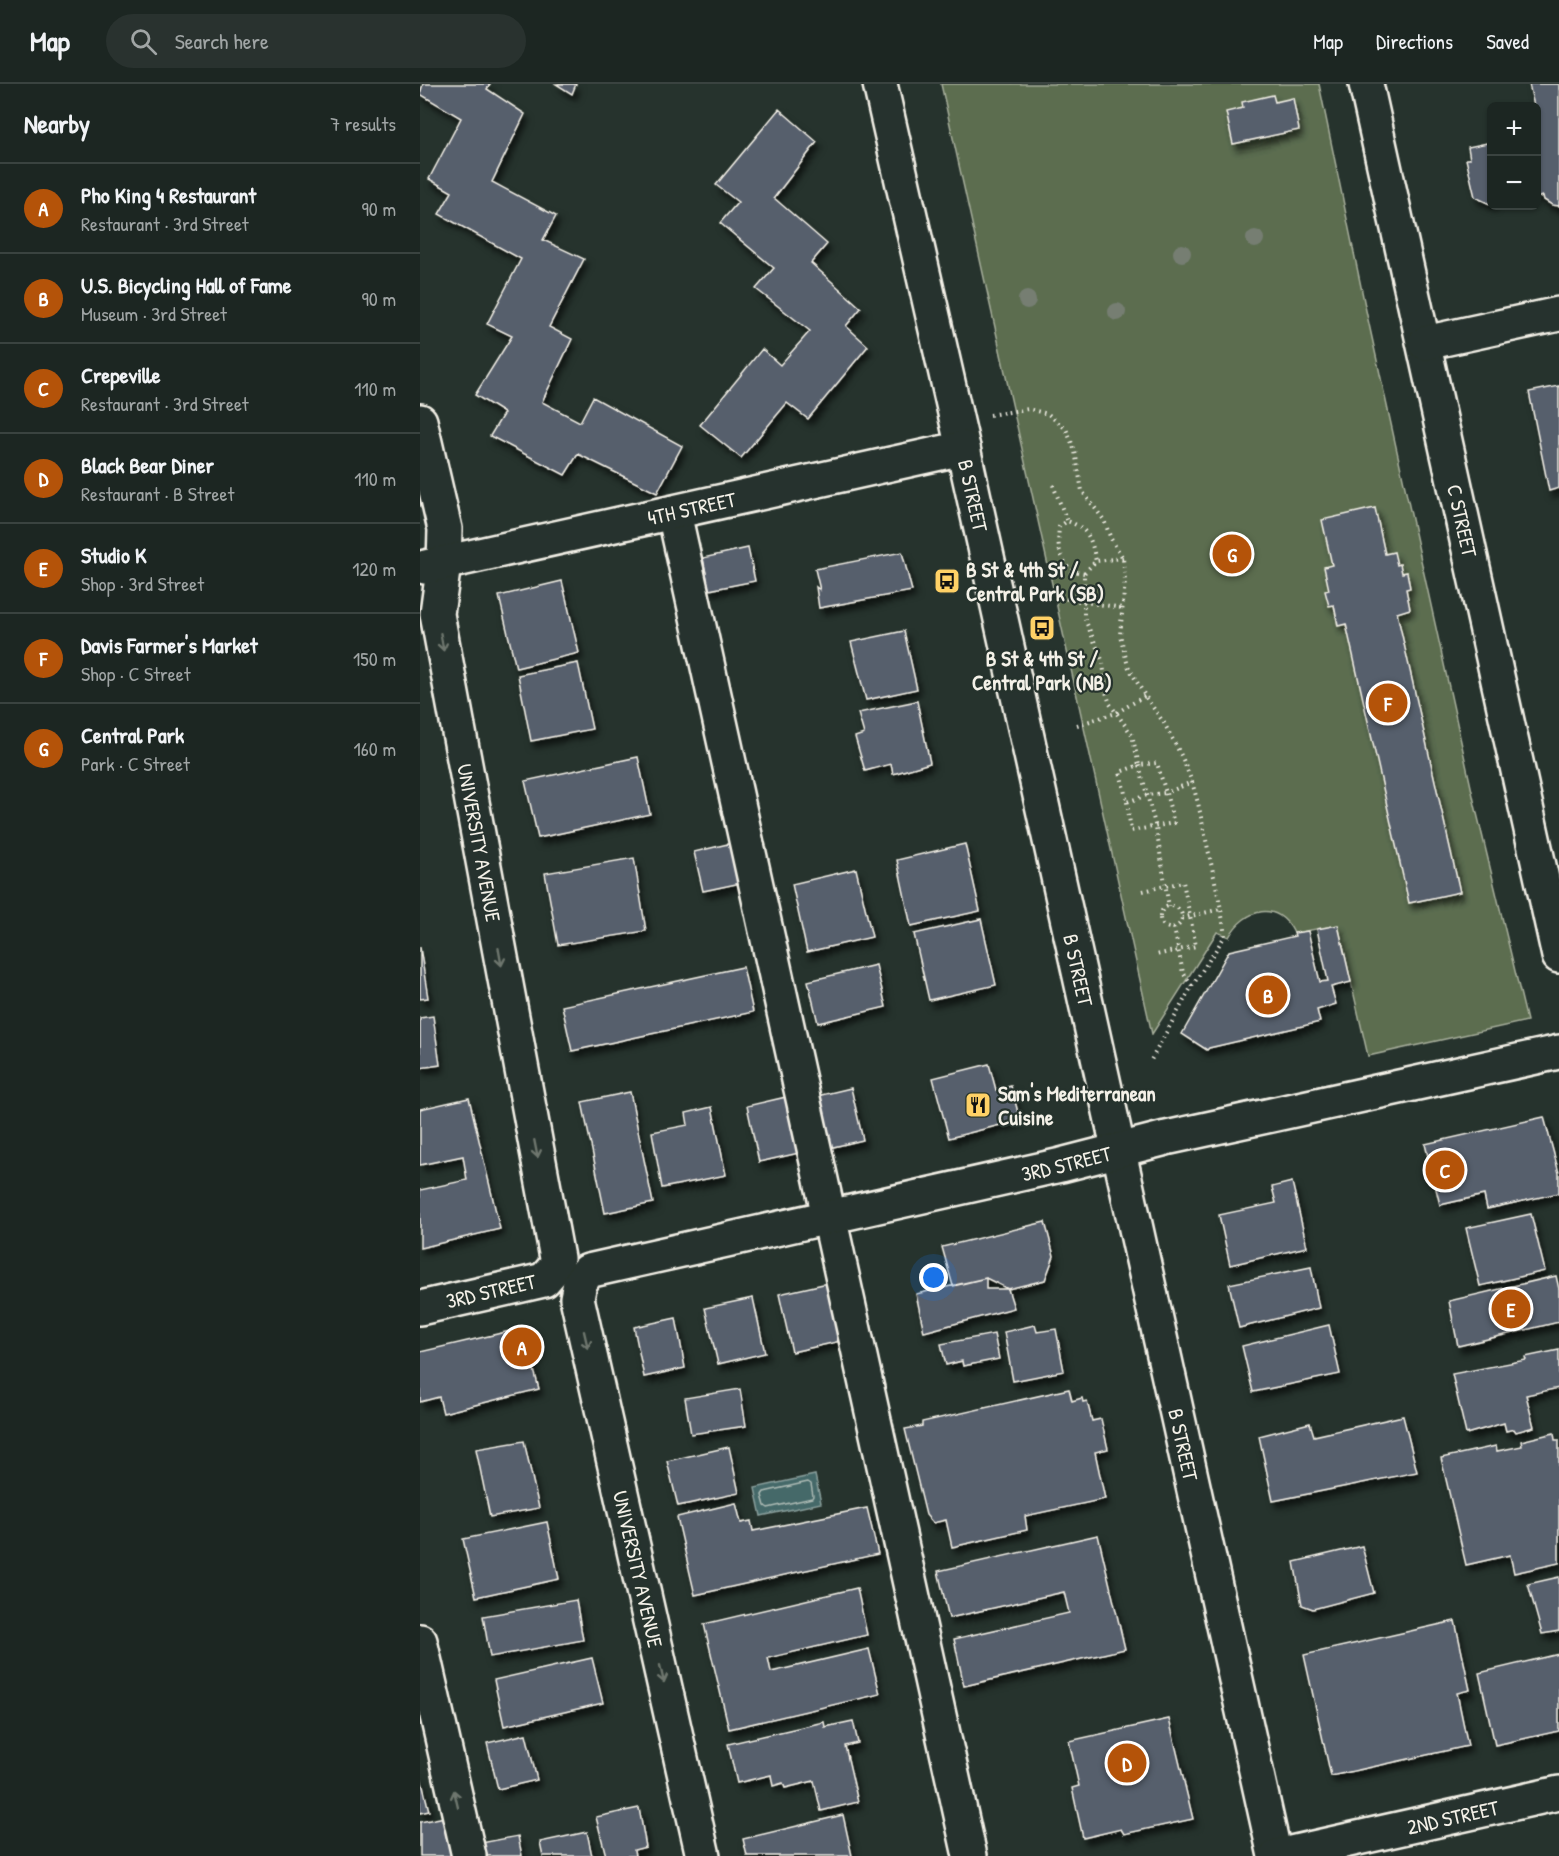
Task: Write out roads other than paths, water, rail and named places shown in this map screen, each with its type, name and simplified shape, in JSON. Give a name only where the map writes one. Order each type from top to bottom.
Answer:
[{"type":"street","name":"B STREET","points":[[880,84],[1276,1856]]},
{"type":"street","name":"C STREET","points":[[1366,84],[1559,956]]},
{"type":"street","points":[[1425,343],[1559,314]]},
{"type":"street","name":"UNIVERSITY AVENUE","points":[[420,421],[445,529],[432,566],[437,614],[568,1274],[577,1298],[703,1856]]},
{"type":"street","name":"4TH STREET","points":[[432,566],[674,513],[960,435]]},
{"type":"street","points":[[674,513],[970,1856]]},
{"type":"street","name":"3RD STREET","points":[[420,1308],[1559,1052]]},
{"type":"street","points":[[420,1641],[469,1856]]},
{"type":"street","name":"2ND STREET","points":[[1276,1856],[1559,1793]]},
{"type":"water","points":[[815,1475],[821,1503],[761,1516],[755,1488]]},
{"type":"place","name":"Central Park","points":[[1232,554]]},
{"type":"place","name":"B St & 4th St / Central Park (SB)","points":[[947,581]]},
{"type":"place","name":"B St & 4th St / Central Park (NB)","points":[[1042,628]]},
{"type":"place","name":"Davis Farmer's Market","points":[[1388,703]]},
{"type":"place","name":"U.S. Bicycling Hall of Fame","points":[[1268,995]]},
{"type":"place","name":"Sam's Mediterranean Cuisine","points":[[978,1105]]},
{"type":"place","name":"Crepeville","points":[[1445,1170]]},
{"type":"place","name":"Studio K","points":[[1511,1309]]},
{"type":"place","name":"Pho King 4 Restaurant","points":[[522,1347]]},
{"type":"place","name":"Black Bear Diner","points":[[1127,1763]]}]
